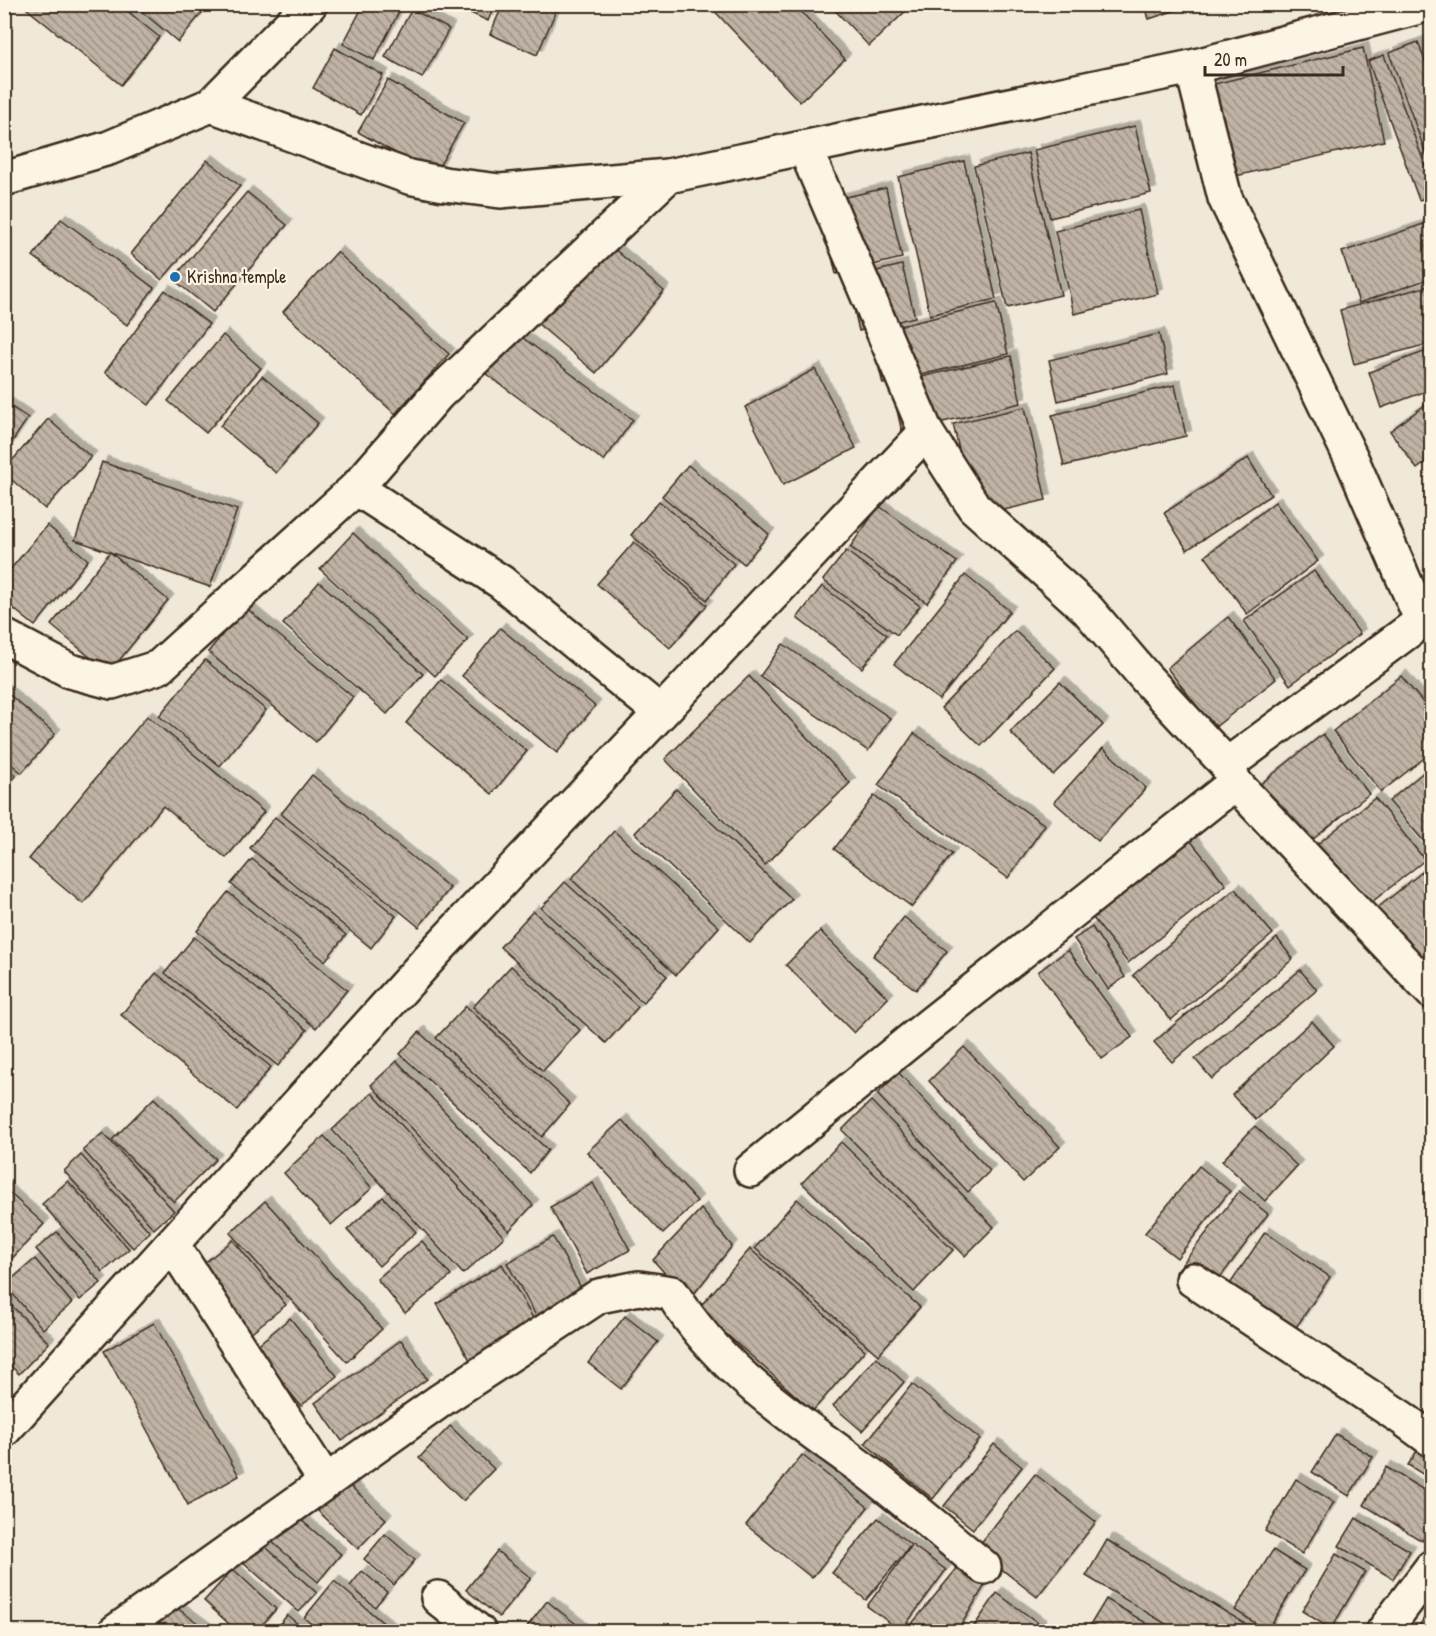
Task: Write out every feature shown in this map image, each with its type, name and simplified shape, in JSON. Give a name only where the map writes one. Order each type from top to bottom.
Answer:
[{"type":"street","points":[[212,105],[409,177],[500,191],[668,176],[1192,67],[1430,4]]},
{"type":"street","points":[[4,179],[109,148],[212,105],[296,9]]},
{"type":"street","points":[[751,1170],[1231,774],[1427,619],[1225,198],[1192,67]]},
{"type":"street","points":[[805,148],[926,432],[974,507],[1088,610],[1231,774],[1431,992]]},
{"type":"street","points":[[4,636],[70,671],[112,682],[159,667],[356,488],[438,394],[668,176]]},
{"type":"street","points":[[4,1430],[435,952],[926,432]]},
{"type":"street","points":[[356,488],[501,582],[660,712]]},
{"type":"street","points":[[172,1244],[326,1482]]},
{"type":"street","points":[[1193,1281],[1402,1418],[1431,1440]]},
{"type":"street","points":[[115,1632],[441,1400],[599,1296],[639,1288],[672,1293],[692,1324],[756,1391],[871,1476],[984,1567]]},
{"type":"street","points":[[1383,1632],[1431,1567]]},
{"type":"street","points":[[438,1598],[479,1632]]},
{"type":"building","points":[[21,4],[119,4],[159,37],[121,85]]},
{"type":"building","points":[[133,4],[209,4],[178,42]]},
{"type":"building","points":[[364,4],[403,4],[374,60],[343,44]]},
{"type":"building","points":[[451,4],[495,4],[488,21]]},
{"type":"building","points":[[503,4],[559,4],[537,55],[490,34]]},
{"type":"building","points":[[708,4],[794,4],[845,59],[800,102]]},
{"type":"building","points":[[829,4],[913,4],[869,46]]},
{"type":"building","points":[[1144,4],[1195,4],[1149,19]]},
{"type":"building","points":[[412,9],[449,29],[422,78],[385,57]]},
{"type":"building","points":[[1418,42],[1432,80],[1432,170],[1389,53]]},
{"type":"building","points":[[335,48],[383,75],[361,115],[313,88]]},
{"type":"building","points":[[1363,48],[1384,141],[1227,178],[1206,86]]},
{"type":"building","points":[[1384,55],[1432,184],[1432,196],[1419,200],[1368,61]]},
{"type":"building","points":[[388,80],[464,123],[434,175],[358,132]]},
{"type":"building","points":[[1135,126],[1151,193],[1050,218],[1034,150]]},
{"type":"building","points":[[1028,153],[1061,295],[1007,308],[974,166]]},
{"type":"building","points":[[207,160],[240,186],[162,280],[131,254]]},
{"type":"building","points":[[964,161],[996,299],[930,315],[898,177]]},
{"type":"building","points":[[886,188],[902,258],[836,274],[819,203]]},
{"type":"building","points":[[247,192],[287,225],[213,312],[173,279]]},
{"type":"building","points":[[1139,210],[1158,294],[1074,314],[1055,231]]},
{"type":"building","points":[[61,219],[154,288],[127,325],[33,256]]},
{"type":"building","points":[[1432,221],[1432,278],[1359,303],[1342,252]]},
{"type":"building","points":[[606,242],[664,291],[596,373],[538,324]]},
{"type":"building","points":[[337,252],[449,354],[395,414],[283,312]]},
{"type":"building","points":[[902,265],[915,317],[859,331],[847,278]]},
{"type":"building","points":[[1432,285],[1432,343],[1354,364],[1340,310]]},
{"type":"building","points":[[165,290],[209,324],[149,405],[105,372]]},
{"type":"building","points":[[996,303],[1008,354],[883,384],[870,333]]},
{"type":"building","points":[[515,332],[633,420],[604,461],[485,373]]},
{"type":"building","points":[[1159,334],[1168,374],[1058,401],[1049,360]]},
{"type":"building","points":[[223,335],[261,368],[206,433],[168,401]]},
{"type":"building","points":[[1432,349],[1432,389],[1381,408],[1369,372]]},
{"type":"building","points":[[1011,356],[1021,403],[902,432],[891,384]]},
{"type":"building","points":[[815,369],[856,448],[783,485],[745,407]]},
{"type":"building","points":[[262,376],[318,423],[276,473],[220,426]]},
{"type":"building","points":[[1175,385],[1186,436],[1064,466],[1052,415]]},
{"type":"building","points":[[1432,400],[1432,458],[1417,469],[1390,431]]},
{"type":"building","points":[[4,402],[28,418],[4,454]]},
{"type":"building","points":[[1025,407],[1046,500],[975,517],[953,424]]},
{"type":"building","points":[[48,419],[91,457],[45,509],[4,473],[4,470]]},
{"type":"building","points":[[1248,458],[1271,495],[1187,550],[1164,513]]},
{"type":"building","points":[[102,462],[237,510],[210,587],[75,540]]},
{"type":"building","points":[[688,465],[769,534],[744,564],[662,496]]},
{"type":"building","points":[[659,501],[734,564],[707,600],[631,535]]},
{"type":"building","points":[[1275,502],[1318,561],[1247,614],[1205,556]]},
{"type":"building","points":[[879,506],[957,562],[927,603],[850,547]]},
{"type":"building","points":[[47,525],[88,560],[35,626],[4,601],[4,577]]},
{"type":"building","points":[[353,533],[468,640],[435,676],[320,569]]},
{"type":"building","points":[[634,542],[707,605],[670,648],[597,584]]},
{"type":"building","points":[[846,551],[920,606],[897,635],[823,580]]},
{"type":"building","points":[[110,552],[168,600],[109,673],[51,625]]},
{"type":"building","points":[[1314,571],[1360,634],[1290,685],[1244,621]]},
{"type":"building","points":[[965,575],[1010,611],[939,700],[894,664]]},
{"type":"building","points":[[319,582],[423,674],[387,714],[283,624]]},
{"type":"building","points":[[822,586],[887,635],[862,668],[797,618]]},
{"type":"building","points":[[245,607],[353,697],[316,742],[208,652]]},
{"type":"building","points":[[1228,617],[1276,679],[1214,728],[1167,668]]},
{"type":"building","points":[[500,628],[595,706],[557,753],[462,676]]},
{"type":"building","points":[[1015,631],[1055,668],[981,746],[941,708]]},
{"type":"building","points":[[783,644],[890,718],[868,751],[760,676]]},
{"type":"building","points":[[205,660],[266,710],[220,766],[159,716]]},
{"type":"building","points":[[749,676],[850,783],[765,865],[665,759]]},
{"type":"building","points":[[1401,676],[1432,713],[1432,752],[1381,792],[1333,731]]},
{"type":"building","points":[[441,680],[527,751],[492,794],[406,723]]},
{"type":"building","points":[[1060,682],[1103,725],[1053,775],[1010,732]]},
{"type":"building","points":[[4,690],[55,734],[22,773],[4,758]]},
{"type":"building","points":[[147,716],[264,812],[226,858],[163,806],[83,904],[29,859]]},
{"type":"building","points":[[914,733],[1045,825],[1008,878],[878,785]]},
{"type":"building","points":[[1323,734],[1369,794],[1295,854],[1248,794]]},
{"type":"building","points":[[1103,748],[1146,788],[1098,841],[1054,802]]},
{"type":"building","points":[[1432,765],[1432,851],[1389,801]]},
{"type":"building","points":[[4,766],[16,776],[4,789]]},
{"type":"building","points":[[312,775],[450,888],[419,927],[281,814]]},
{"type":"building","points":[[676,789],[792,899],[750,943],[635,833]]},
{"type":"building","points":[[874,796],[952,854],[912,907],[834,849]]},
{"type":"building","points":[[1375,798],[1425,860],[1348,921],[1299,859]]},
{"type":"building","points":[[275,817],[396,916],[371,948],[250,848]]},
{"type":"building","points":[[614,831],[719,927],[676,975],[571,879]]},
{"type":"building","points":[[1186,835],[1226,885],[1128,963],[1090,914]]},
{"type":"building","points":[[252,859],[346,935],[325,961],[231,884]]},
{"type":"building","points":[[1427,868],[1432,874],[1432,955],[1398,983],[1354,927]]},
{"type":"building","points":[[565,882],[667,976],[643,1003],[541,908]]},
{"type":"building","points":[[1235,889],[1273,934],[1171,1020],[1133,975]]},
{"type":"building","points":[[228,892],[347,990],[316,1028],[197,931]]},
{"type":"building","points":[[533,911],[638,1007],[606,1043],[500,947]]},
{"type":"building","points":[[904,917],[947,951],[916,990],[873,956]]},
{"type":"building","points":[[1092,927],[1125,977],[1108,989],[1074,939]]},
{"type":"building","points":[[820,931],[888,998],[854,1033],[786,965]]},
{"type":"building","points":[[194,937],[307,1030],[278,1066],[165,973]]},
{"type":"building","points":[[1277,938],[1293,959],[1172,1062],[1154,1042]]},
{"type":"building","points":[[1068,950],[1132,1037],[1102,1059],[1038,972]]},
{"type":"building","points":[[511,966],[580,1030],[543,1071],[473,1007]]},
{"type":"building","points":[[1300,970],[1317,990],[1212,1079],[1195,1059]]},
{"type":"building","points":[[156,973],[271,1067],[237,1110],[121,1015]]},
{"type":"building","points":[[466,1006],[570,1104],[542,1137],[436,1038]]},
{"type":"building","points":[[1312,1021],[1334,1046],[1256,1120],[1232,1095]]},
{"type":"building","points":[[419,1032],[548,1150],[530,1173],[400,1054]]},
{"type":"building","points":[[964,1047],[1060,1147],[1023,1182],[929,1081]]},
{"type":"building","points":[[397,1061],[533,1205],[509,1231],[371,1085]]},
{"type":"building","points":[[899,1073],[990,1171],[968,1192],[877,1094]]},
{"type":"building","points":[[372,1093],[504,1237],[463,1274],[332,1130]]},
{"type":"building","points":[[154,1098],[216,1159],[174,1202],[112,1140]]},
{"type":"building","points":[[871,1101],[994,1227],[965,1256],[842,1130]]},
{"type":"building","points":[[622,1120],[697,1201],[663,1234],[587,1152]]},
{"type":"building","points":[[1255,1126],[1297,1166],[1265,1201],[1222,1161]]},
{"type":"building","points":[[103,1133],[174,1211],[154,1229],[83,1150]]},
{"type":"building","points":[[324,1136],[372,1188],[331,1225],[284,1173]]},
{"type":"building","points":[[841,1142],[953,1250],[914,1292],[802,1183]]},
{"type":"building","points":[[81,1155],[150,1232],[133,1248],[64,1171]]},
{"type":"building","points":[[1199,1166],[1230,1191],[1177,1258],[1145,1233]]},
{"type":"building","points":[[68,1181],[129,1249],[103,1272],[42,1204]]},
{"type":"building","points":[[593,1183],[630,1250],[587,1274],[550,1207]]},
{"type":"building","points":[[4,1188],[44,1224],[4,1267]]},
{"type":"building","points":[[1239,1191],[1268,1214],[1207,1295],[1176,1272]]},
{"type":"building","points":[[383,1197],[416,1232],[379,1266],[347,1230]]},
{"type":"building","points":[[797,1199],[920,1307],[878,1355],[755,1248]]},
{"type":"building","points":[[265,1201],[382,1329],[347,1362],[230,1233]]},
{"type":"building","points":[[701,1209],[732,1246],[689,1300],[653,1260]]},
{"type":"building","points":[[57,1232],[101,1283],[80,1300],[36,1249]]},
{"type":"building","points":[[1265,1232],[1330,1277],[1295,1329],[1230,1284]]},
{"type":"building","points":[[553,1237],[585,1295],[539,1321],[507,1263]]},
{"type":"building","points":[[233,1240],[286,1305],[249,1334],[197,1269]]},
{"type":"building","points":[[422,1241],[451,1276],[405,1313],[377,1279]]},
{"type":"building","points":[[750,1249],[865,1350],[813,1411],[698,1309]]},
{"type":"building","points":[[35,1259],[72,1303],[43,1329],[5,1285]]},
{"type":"building","points":[[502,1264],[534,1320],[470,1360],[437,1304]]},
{"type":"building","points":[[4,1298],[49,1343],[19,1374],[4,1359]]},
{"type":"building","points":[[625,1316],[658,1342],[621,1389],[588,1363]]},
{"type":"building","points":[[290,1318],[337,1376],[301,1406],[254,1348]]},
{"type":"building","points":[[154,1323],[239,1476],[188,1505],[104,1351]]},
{"type":"building","points":[[401,1340],[427,1379],[342,1441],[315,1403]]},
{"type":"building","points":[[876,1357],[904,1382],[862,1431],[833,1406]]},
{"type":"building","points":[[912,1384],[980,1439],[933,1499],[865,1444]]},
{"type":"building","points":[[450,1426],[494,1469],[463,1501],[419,1458]]},
{"type":"building","points":[[1432,1427],[1432,1480],[1408,1465]]},
{"type":"building","points":[[1336,1434],[1373,1457],[1349,1496],[1312,1472]]},
{"type":"building","points":[[994,1444],[1022,1467],[973,1529],[944,1506]]},
{"type":"building","points":[[802,1455],[868,1507],[812,1578],[746,1525]]},
{"type":"building","points":[[1386,1467],[1432,1495],[1432,1525],[1422,1541],[1364,1505]]},
{"type":"building","points":[[1035,1474],[1096,1522],[1037,1597],[976,1549]]},
{"type":"building","points":[[1296,1479],[1334,1502],[1302,1554],[1265,1531]]},
{"type":"building","points":[[345,1481],[386,1519],[358,1549],[318,1511]]},
{"type":"building","points":[[294,1514],[341,1554],[318,1582],[271,1541]]},
{"type":"building","points":[[878,1518],[911,1545],[866,1600],[832,1573]]},
{"type":"building","points":[[1356,1518],[1410,1551],[1393,1579],[1339,1546]]},
{"type":"building","points":[[385,1534],[415,1560],[394,1585],[364,1559]]},
{"type":"building","points":[[1107,1540],[1259,1632],[1179,1632],[1086,1576]]},
{"type":"building","points":[[259,1541],[317,1593],[299,1612],[242,1561]]},
{"type":"building","points":[[912,1545],[946,1570],[901,1631],[867,1606]]},
{"type":"building","points":[[1273,1550],[1305,1570],[1267,1631],[1235,1610]]},
{"type":"building","points":[[497,1551],[531,1578],[499,1617],[466,1590]]},
{"type":"building","points":[[1336,1554],[1365,1572],[1331,1629],[1302,1611]]},
{"type":"building","points":[[959,1566],[985,1585],[957,1632],[905,1632]]},
{"type":"building","points":[[233,1569],[276,1609],[256,1632],[238,1632],[204,1601]]},
{"type":"building","points":[[362,1571],[387,1592],[375,1607],[350,1586]]},
{"type":"building","points":[[334,1581],[394,1632],[321,1632],[304,1618]]},
{"type":"building","points":[[997,1593],[1041,1625],[1037,1632],[970,1632]]},
{"type":"building","points":[[1106,1599],[1161,1632],[1086,1632]]},
{"type":"building","points":[[547,1601],[586,1632],[523,1632]]},
{"type":"building","points":[[173,1605],[210,1632],[155,1629]]},
{"type":"building","points":[[1432,1606],[1432,1632],[1415,1632]]},
{"type":"building","points":[[287,1615],[307,1632],[274,1632]]},
{"type":"place","name":"Krishna temple","points":[[175,277]]}]
